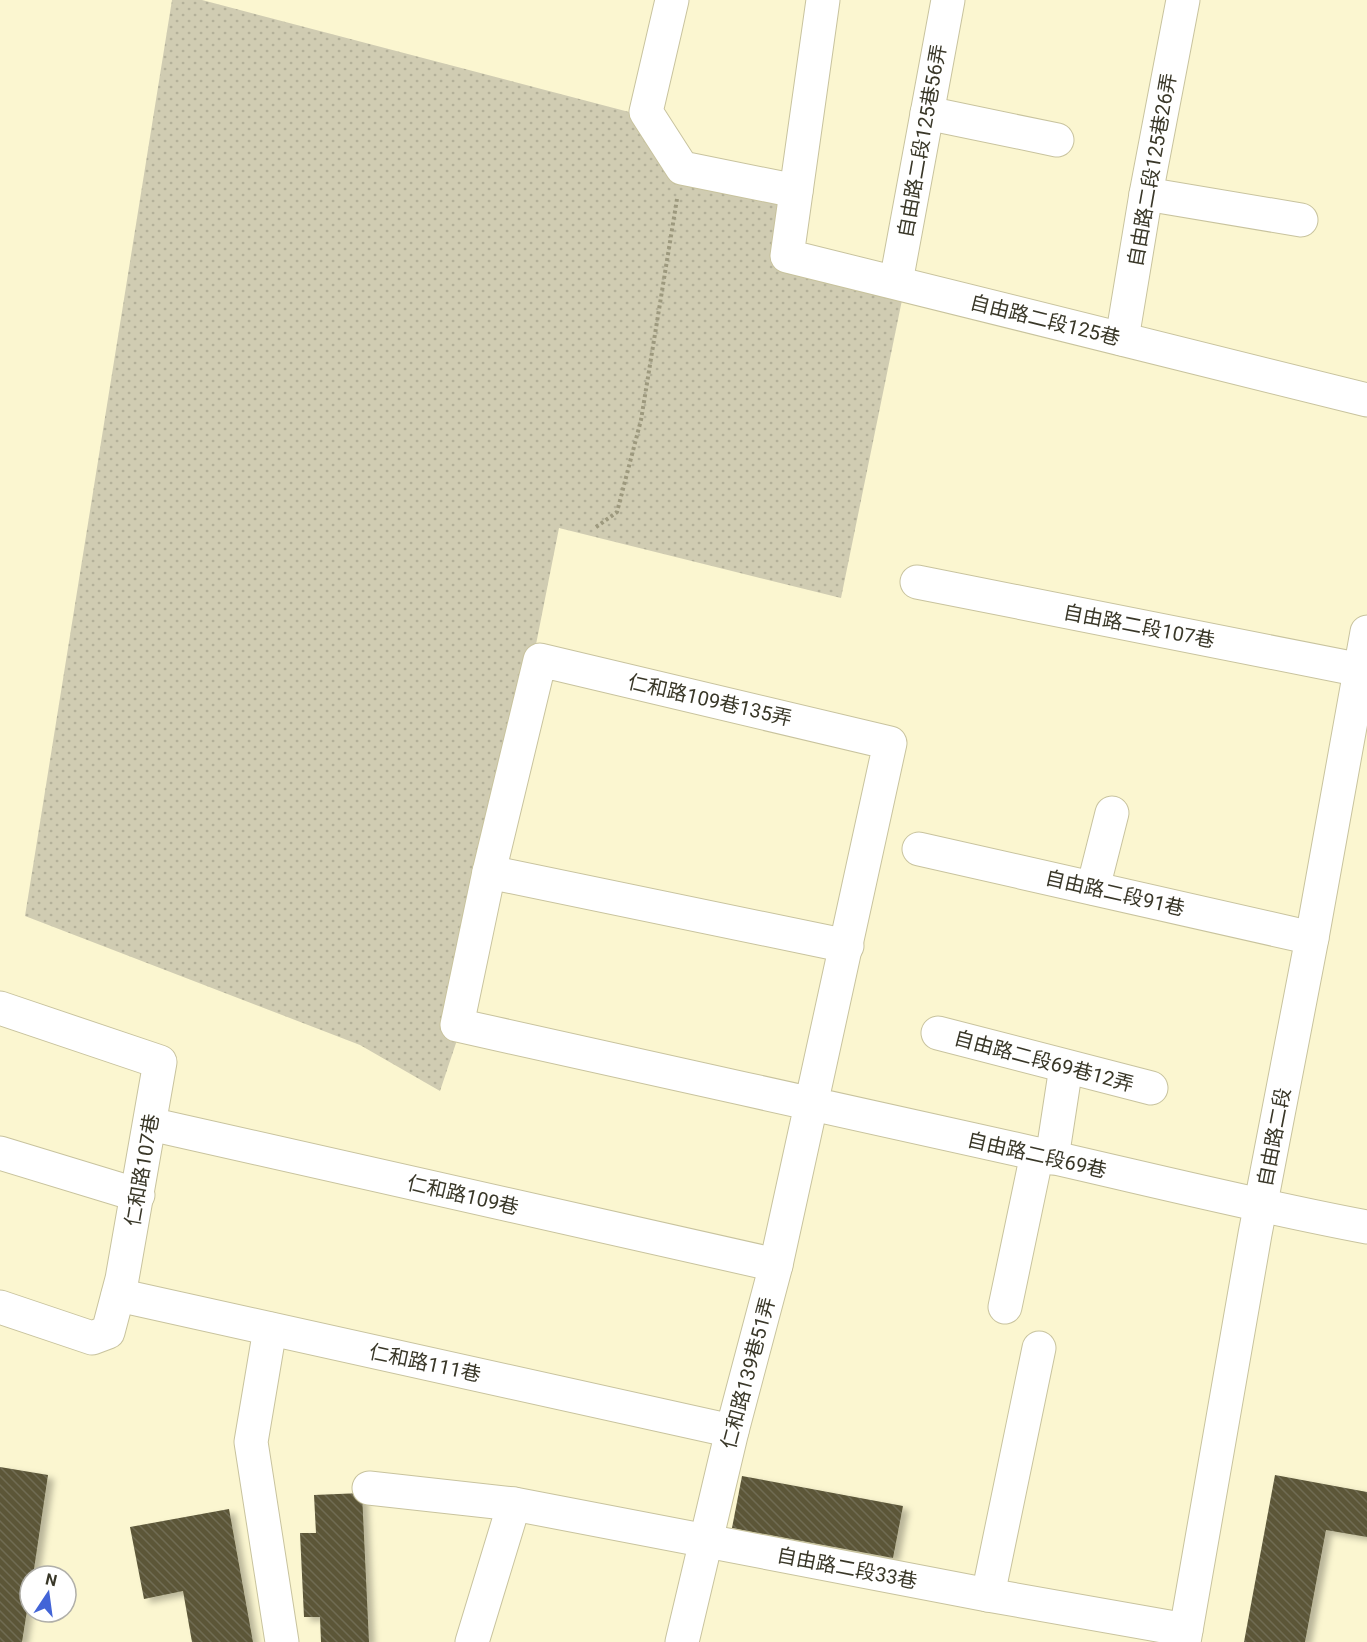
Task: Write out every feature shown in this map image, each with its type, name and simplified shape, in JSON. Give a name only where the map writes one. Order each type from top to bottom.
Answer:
[{"type":"street","points":[[672,0],[646,112],[682,168],[796,191],[823,0]]},
{"type":"street","name":"自由路二段125巷56弄","points":[[896,282],[948,0]]},
{"type":"street","name":"自由路二段125巷26弄","points":[[1122,339],[1146,194],[1183,0]]},
{"type":"street","points":[[927,113],[1057,140]]},
{"type":"street","name":"自由路二段125巷","points":[[796,191],[787,256],[1367,400]]},
{"type":"street","points":[[1146,194],[1301,220]]},
{"type":"street","name":"自由路二段107巷","points":[[917,582],[1361,670]]},
{"type":"street","name":"自由路二段","points":[[1185,1636],[1261,1206],[1367,632]]},
{"type":"street","name":"仁和路109巷135弄","points":[[540,660],[890,743],[813,1104],[457,1025],[489,872],[540,660]]},
{"type":"street","points":[[1093,888],[1112,813]]},
{"type":"street","name":"自由路二段91巷","points":[[919,849],[1312,938]]},
{"type":"street","points":[[489,872],[847,946]]},
{"type":"street","name":"仁和路107巷","points":[[0,1008],[160,1062],[138,1195],[118,1295],[108,1332],[92,1338],[0,1307]]},
{"type":"street","name":"自由路二段69巷12弄","points":[[938,1033],[1151,1088]]},
{"type":"street","points":[[1005,1307],[1066,1066]]},
{"type":"street","name":"自由路二段69巷","points":[[813,1104],[1261,1206],[1367,1227]]},
{"type":"street","name":"仁和路139巷51弄","points":[[681,1642],[732,1431],[776,1265],[813,1104]]},
{"type":"street","name":"仁和路109巷","points":[[150,1124],[776,1265]]},
{"type":"street","points":[[0,1154],[138,1195]]},
{"type":"street","name":"仁和路111巷","points":[[118,1295],[732,1431]]},
{"type":"street","points":[[270,1329],[251,1442],[282,1642]]},
{"type":"street","points":[[988,1595],[1040,1348]]},
{"type":"street","name":"自由路二段33巷","points":[[369,1488],[513,1504],[988,1595],[1185,1636]]},
{"type":"street","points":[[472,1642],[513,1504]]},
{"type":"path","points":[[596,527],[617,512],[641,420],[682,168]]},
{"type":"shaded area","points":[[172,0],[202,0],[629,112],[674,173],[790,196],[779,265],[902,300],[841,598],[559,528],[459,1034],[440,1091],[360,1045],[25,916]]},
{"type":"building","points":[[0,1467],[48,1475],[35,1564],[18,1564],[18,1624],[25,1624],[22,1642],[0,1642]]},
{"type":"building","points":[[1275,1475],[1367,1492],[1367,1537],[1326,1530],[1305,1642],[1244,1642]]},
{"type":"building","points":[[742,1476],[903,1506],[893,1558],[732,1528]]},
{"type":"building","points":[[362,1493],[369,1642],[321,1642],[320,1617],[304,1617],[300,1533],[316,1533],[314,1495]]},
{"type":"building","points":[[229,1509],[253,1642],[192,1642],[183,1591],[144,1599],[130,1527]]}]
